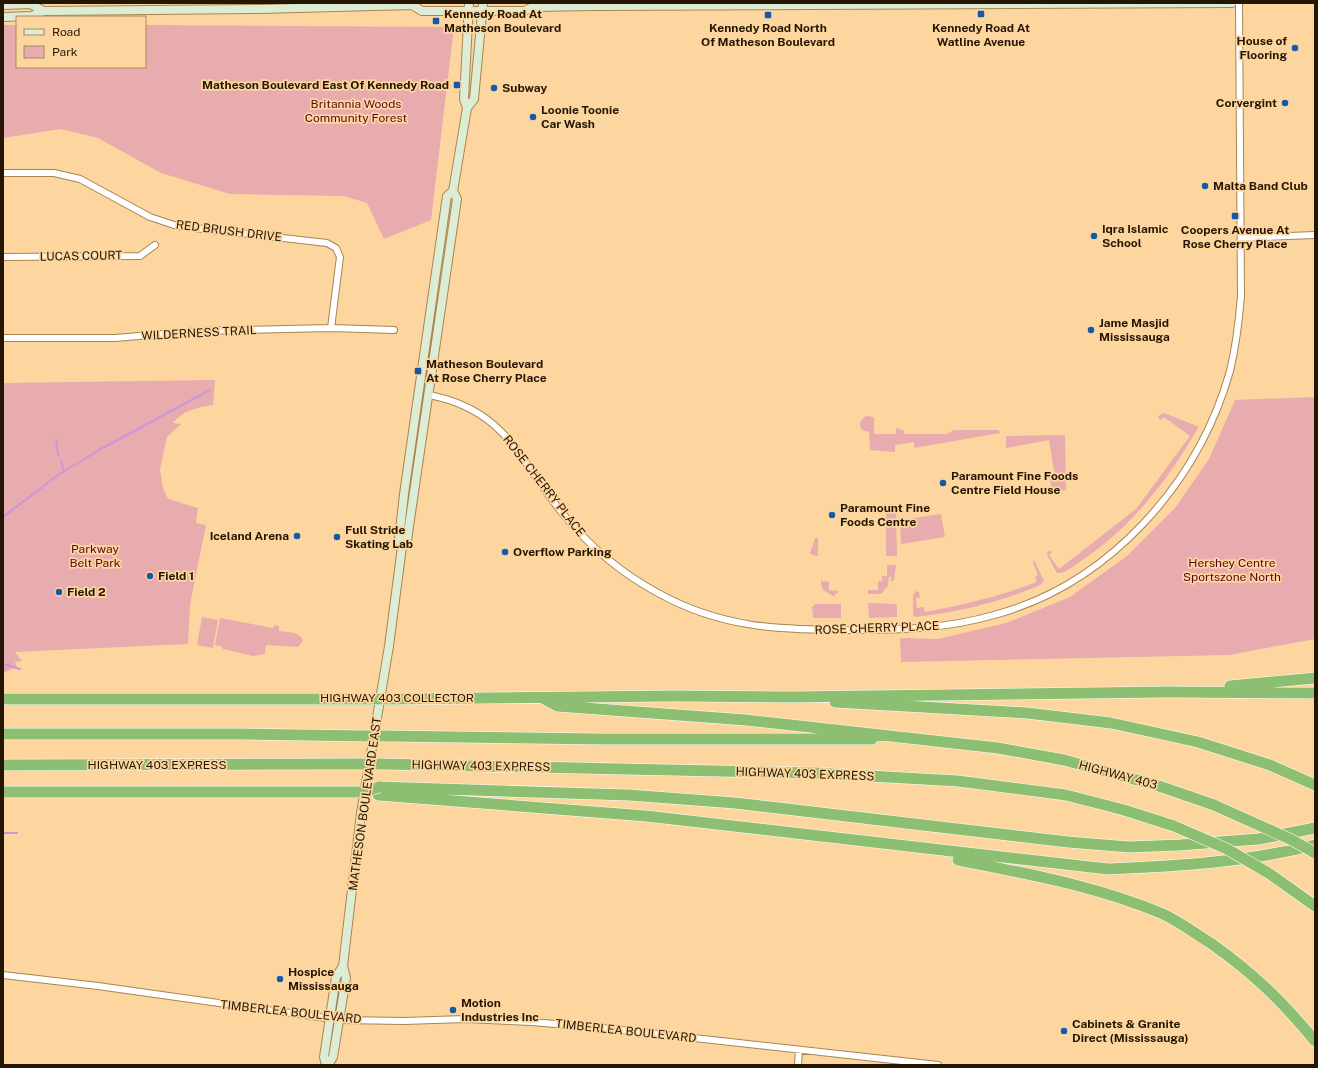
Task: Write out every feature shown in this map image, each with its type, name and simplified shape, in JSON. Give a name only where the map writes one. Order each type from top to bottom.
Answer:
[{"type":"highway","points":[[1166,692],[1315,678]]},
{"type":"highway","points":[[791,697],[1166,692],[1315,693]]},
{"type":"highway","name":"HIGHWAY 403 COLLECTOR","points":[[3,699],[391,699],[675,696],[791,697]]},
{"type":"highway","points":[[791,697],[849,703],[903,704],[1027,713],[1111,723],[1198,742],[1270,765],[1315,785]]},
{"type":"highway","points":[[542,698],[557,706],[739,719],[847,730],[909,739]]},
{"type":"highway","points":[[3,734],[242,734],[619,739],[909,739]]},
{"type":"highway","name":"HIGHWAY 403","points":[[909,739],[998,748],[1064,760],[1159,786],[1214,805],[1292,840],[1315,853]]},
{"type":"highway","name":"HIGHWAY 403 EXPRESS","points":[[3,765],[382,764],[816,773],[958,781],[1066,795],[1124,810],[1174,826],[1227,849],[1270,874],[1315,906]]},
{"type":"highway","points":[[379,791],[646,816],[1108,869],[1186,866],[1279,854],[1315,846]]},
{"type":"highway","points":[[3,792],[379,791],[629,795],[735,803],[1068,842],[1129,847],[1259,839],[1315,828]]},
{"type":"highway","points":[[891,845],[1062,880],[1124,899],[1164,915],[1199,936],[1241,965],[1276,996],[1315,1041]]},
{"type":"street","name":"MATHESON BOULEVARD EAST","points":[[402,547],[407,540],[429,395],[457,199],[453,191],[468,108],[474,99],[483,3]]},
{"type":"street","points":[[525,3],[533,7]]},
{"type":"street","points":[[3,5],[30,4],[44,10],[261,9],[414,4],[422,11],[469,7],[483,12],[524,11],[533,7],[1006,3],[1232,3]]},
{"type":"street","name":"ROSE CHERRY PLACE","points":[[429,395],[462,404],[476,412],[500,430],[515,445],[561,512],[600,554],[643,585],[677,603],[724,620],[774,629],[910,630],[950,626],[997,615],[1059,589],[1114,552],[1144,524],[1172,491],[1199,446],[1216,410],[1230,370],[1239,323],[1241,238],[1239,3]]},
{"type":"street","name":"MATHESON BOULEVARD EAST","points":[[468,108],[464,99],[469,7]]},
{"type":"street","points":[[32,16],[44,10]]},
{"type":"street","points":[[3,17],[16,17]]},
{"type":"street","name":"RED BRUSH DRIVE","points":[[3,173],[54,173],[80,179],[143,214],[177,226],[327,243],[336,248],[340,257],[331,328]]},
{"type":"street","name":"MATHESON BOULEVARD EAST","points":[[327,1065],[333,1057],[340,1020],[346,978],[343,966],[361,813],[389,646],[402,547],[399,539],[405,487],[447,196],[453,191]]},
{"type":"street","points":[[1241,238],[1315,235]]},
{"type":"street","name":"LUCAS COURT","points":[[3,257],[140,256],[155,245]]},
{"type":"street","name":"WILDERNESS TRAIL","points":[[3,338],[115,338],[200,330],[331,328],[394,330]]},
{"type":"street","name":"MATHESON BOULEVARD EAST","points":[[327,1065],[324,1057],[336,977],[343,966]]},
{"type":"street","name":"TIMBERLEA BOULEVARD","points":[[3,975],[93,985],[340,1020],[404,1021],[465,1019],[532,1022],[613,1029],[938,1065]]},
{"type":"street","points":[[798,1065],[800,1050]]},
{"type":"green space","name":"Britannia Woods Community Forest","points":[[3,25],[16,25],[16,68],[146,68],[146,25],[454,27],[431,220],[384,239],[367,203],[344,196],[230,194],[161,173],[98,138],[61,129],[3,138]]},
{"type":"green space","name":"Parkway Belt Park","points":[[215,380],[213,405],[186,412],[173,423],[181,424],[167,437],[160,469],[163,488],[168,499],[198,508],[196,523],[206,525],[190,605],[188,644],[15,652],[22,661],[15,662],[17,667],[3,673],[3,383]]},
{"type":"green space","name":"Hershey Centre Sportszone North","points":[[1315,397],[1315,639],[1229,655],[901,662],[900,638],[938,639],[1006,623],[1070,597],[1127,556],[1175,508],[1209,459],[1235,400]]},
{"type":"green space","points":[[1164,413],[1197,426],[1198,428],[1174,466],[1133,518],[1117,533],[1067,571],[1057,573],[1047,555],[1048,551],[1052,552],[1049,555],[1059,569],[1136,509],[1190,436],[1164,417],[1161,420],[1159,419],[1158,416]]},
{"type":"green space","points":[[866,416],[874,417],[874,434],[896,434],[896,428],[904,431],[904,434],[947,434],[954,430],[999,430],[1000,433],[914,448],[914,442],[895,445],[895,452],[870,450],[869,432],[862,430],[860,426],[861,420]]},
{"type":"green space","points":[[1065,435],[1066,490],[1052,492],[1050,478],[1055,477],[1049,440],[1006,448],[1006,436]]},
{"type":"green space","points":[[896,510],[897,556],[886,556],[886,511]]},
{"type":"green space","points":[[941,514],[945,537],[901,544],[900,520]]},
{"type":"green space","points":[[815,538],[818,538],[818,556],[810,553]]},
{"type":"green space","points":[[1034,560],[1044,581],[1038,586],[1010,597],[983,605],[915,617],[913,615],[913,595],[916,591],[919,592],[920,598],[916,598],[917,608],[924,607],[925,612],[982,600],[1037,582],[1035,577],[1038,575],[1033,563]]},
{"type":"green space","points":[[887,565],[896,565],[894,580],[891,582],[891,577],[889,577],[888,586],[881,594],[868,594],[868,590],[878,590],[878,581],[882,581],[882,576],[887,576]]},
{"type":"green space","points":[[822,577],[822,581],[829,582],[829,590],[838,591],[838,593],[835,594],[835,597],[823,590],[821,584]]},
{"type":"green space","points":[[868,603],[896,604],[897,617],[869,618]]},
{"type":"green space","points":[[815,604],[841,604],[841,618],[813,618],[812,607]]},
{"type":"green space","points":[[202,617],[218,620],[213,648],[197,645]]},
{"type":"green space","points":[[220,618],[273,628],[274,625],[279,626],[279,631],[299,635],[303,641],[298,647],[267,645],[265,647],[265,654],[253,656],[223,649],[221,646],[215,645]]},
{"type":"waterway","points":[[3,517],[58,475],[99,450],[210,390]]},
{"type":"waterway","points":[[56,439],[58,455]]},
{"type":"waterway","points":[[61,461],[64,471]]},
{"type":"waterway","points":[[3,664],[20,669]]},
{"type":"waterway","points":[[3,833],[17,833]]},
{"type":"place","name":"Kennedy Road At Watline Avenue","points":[[981,14]]},
{"type":"place","name":"Kennedy Road North Of Matheson Boulevard","points":[[768,15]]},
{"type":"place","name":"Kennedy Road At Matheson Boulevard","points":[[436,21]]},
{"type":"place","name":"House of Flooring","points":[[1295,48]]},
{"type":"place","name":"Matheson Boulevard East Of Kennedy Road","points":[[457,85]]},
{"type":"place","name":"Subway","points":[[494,88]]},
{"type":"place","name":"Corvergint","points":[[1285,103]]},
{"type":"place","name":"Loonie Toonie Car Wash","points":[[533,117]]},
{"type":"place","name":"Malta Band Club","points":[[1205,186]]},
{"type":"place","name":"Coopers Avenue At Rose Cherry Place","points":[[1235,216]]},
{"type":"place","name":"Iqra Islamic School","points":[[1094,236]]},
{"type":"place","name":"Jame Masjid Mississauga","points":[[1091,330]]},
{"type":"place","name":"Matheson Boulevard At Rose Cherry Place","points":[[418,371]]},
{"type":"place","name":"Paramount Fine Foods Centre Field House","points":[[943,483]]},
{"type":"place","name":"Paramount Fine Foods Centre","points":[[832,515]]},
{"type":"place","name":"Iceland Arena","points":[[297,536]]},
{"type":"place","name":"Full Stride Skating Lab","points":[[337,537]]},
{"type":"place","name":"Overflow Parking","points":[[505,552]]},
{"type":"place","name":"Field 1","points":[[150,576]]},
{"type":"place","name":"Field 2","points":[[59,592]]},
{"type":"place","name":"Hospice Mississauga","points":[[280,979]]},
{"type":"place","name":"Motion Industries Inc","points":[[453,1010]]},
{"type":"place","name":"Cabinets & Granite Direct (Mississauga)","points":[[1064,1031]]}]
